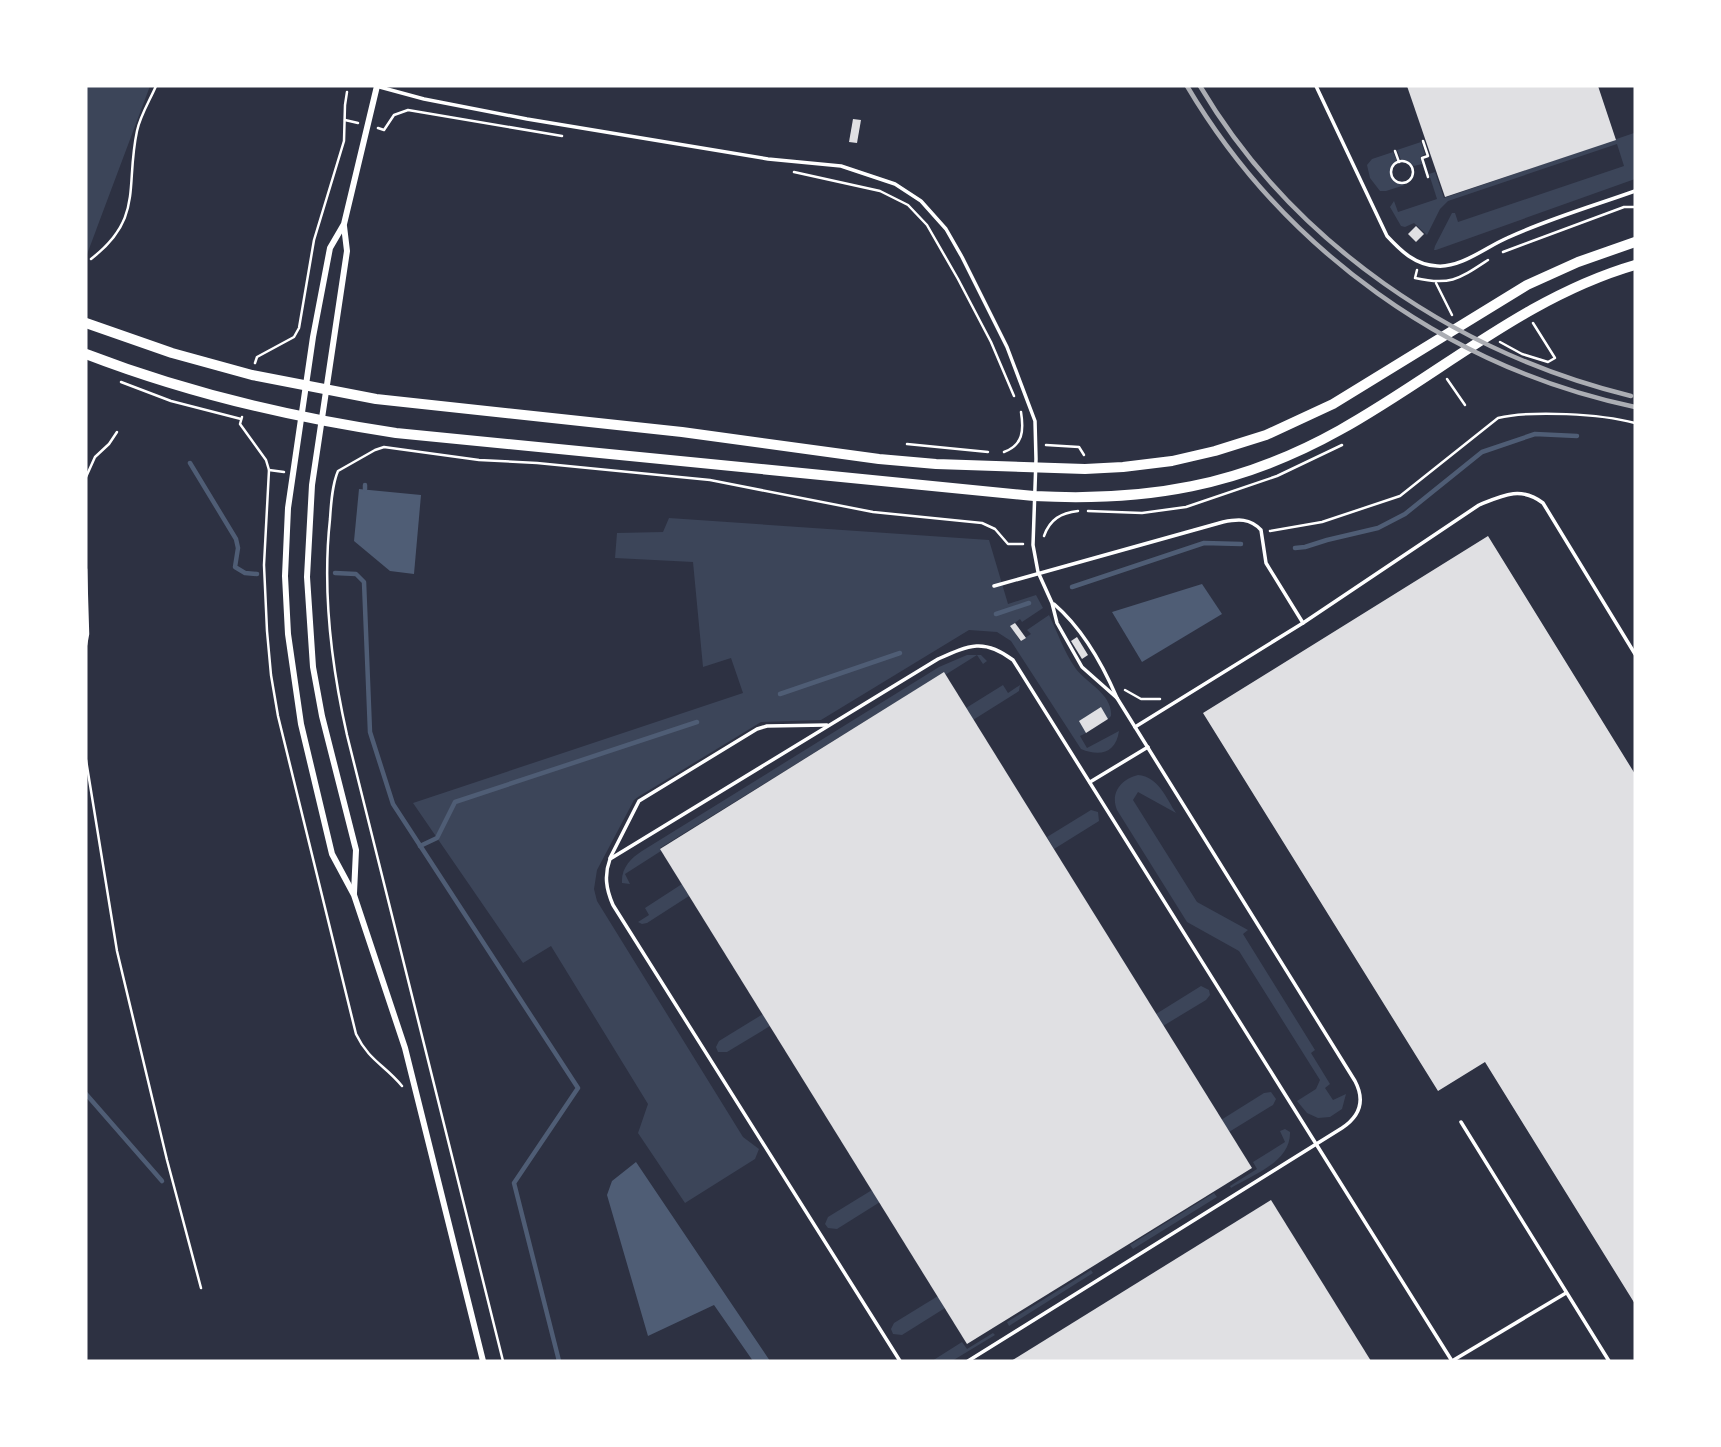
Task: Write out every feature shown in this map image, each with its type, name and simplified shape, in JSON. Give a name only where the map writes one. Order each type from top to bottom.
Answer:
[{"type":"main road","points":[[86,323],[172,353],[305,387],[448,408],[708,435],[936,464],[1036,468],[1123,467],[1215,452],[1266,435],[1333,404],[1527,285],[1601,253],[1635,242]]},
{"type":"main road","points":[[86,354],[176,386],[322,422],[410,434],[1034,496],[1085,499],[1129,497],[1181,489],[1260,468],[1307,448],[1343,429],[1542,302],[1610,272],[1635,265]]},
{"type":"street","points":[[377,86],[344,224],[330,248],[300,417],[288,508],[285,576],[288,634],[302,724],[332,853],[354,895],[405,1048],[483,1361]]},
{"type":"street","points":[[344,224],[347,251],[309,524],[309,618],[313,667],[322,716],[356,850],[354,895]]},
{"type":"lane","points":[[377,86],[424,99],[527,119],[768,159],[841,166],[895,184],[921,201],[946,229],[962,257],[1006,348],[1035,421],[1036,468],[1032,545],[1038,572],[1060,629],[1078,662],[1117,698]]},
{"type":"lane","points":[[1317,86],[1387,236],[1404,254],[1419,263],[1437,267],[1452,265],[1508,237],[1635,191]]},
{"type":"lane","points":[[1135,727],[1303,623],[1479,505],[1519,492],[1533,496],[1543,503],[1635,654]]},
{"type":"lane","points":[[994,586],[1236,519],[1259,527],[1263,534],[1266,564],[1303,623]]},
{"type":"lane","points":[[968,1361],[1316,1144],[1353,1119],[1361,1101],[1359,1088],[1117,698],[1080,631],[1052,603]]},
{"type":"lane","points":[[610,859],[938,659],[963,648],[986,645],[999,649],[1013,660],[1452,1361],[1566,1293]]},
{"type":"lane","points":[[829,725],[767,726],[757,729],[639,801],[610,859],[606,879],[607,892],[900,1361]]},
{"type":"lane","points":[[1090,782],[1148,747]]},
{"type":"lane","points":[[1461,1122],[1609,1361]]},
{"type":"path","points":[[90,259],[107,246],[126,220],[137,129],[156,86]]},
{"type":"path","points":[[254,367],[257,358],[294,337],[299,328],[314,240],[345,141],[347,92]]},
{"type":"path","points":[[345,120],[384,130],[394,115],[416,110],[565,136]]},
{"type":"path","points":[[1423,141],[1428,156],[1422,158],[1428,177]]},
{"type":"path","points":[[1395,151],[1399,162]]},
{"type":"path","points":[[1399,162],[1407,162],[1413,172],[1409,181],[1404,183],[1397,182],[1392,174],[1394,166],[1399,162]]},
{"type":"path","points":[[1426,172],[1433,169]]},
{"type":"path","points":[[794,172],[880,191],[908,205],[927,225],[958,279],[1017,401]]},
{"type":"path","points":[[1501,253],[1623,208],[1635,207]]},
{"type":"path","points":[[1419,263],[1415,278],[1436,283],[1470,273],[1494,257]]},
{"type":"path","points":[[1533,323],[1554,356]]},
{"type":"path","points":[[116,379],[127,386],[171,401],[242,419]]},
{"type":"path","points":[[1447,379],[1465,405]]},
{"type":"path","points":[[999,454],[1020,444],[1023,428],[1020,411]]},
{"type":"path","points":[[243,413],[240,424],[266,460],[269,470]]},
{"type":"path","points":[[1263,534],[1322,522],[1400,496],[1498,418],[1514,414],[1612,417],[1635,423]]},
{"type":"path","points":[[86,477],[95,457],[117,432]]},
{"type":"path","points":[[907,444],[991,453]]},
{"type":"path","points":[[1051,446],[1079,447],[1084,457]]},
{"type":"path","points":[[503,1361],[334,675],[328,624],[326,568],[331,508],[338,471],[384,447],[479,460],[531,462],[695,478],[873,512],[982,523],[995,529],[1008,544],[1032,545]]},
{"type":"path","points":[[86,569],[86,645]]},
{"type":"path","points":[[1120,684],[1128,693],[1141,699],[1154,700],[1164,697]]},
{"type":"path","points":[[86,760],[117,951],[201,1288]]},
{"type":"path","points":[[336,957],[356,1034],[364,1051],[403,1087]]},
{"type":"shaded area","points":[[86,86],[150,86],[86,257]]},
{"type":"shaded area","points":[[1634,133],[1635,179],[1436,250],[1435,246],[1452,213],[1455,213],[1458,222],[1624,166],[1617,144],[1448,201],[1440,209],[1427,235],[1414,223],[1401,226],[1390,207],[1394,201],[1398,212],[1437,199],[1429,174],[1435,172],[1444,198]]},
{"type":"shaded area","points":[[1421,142],[1425,154],[1420,157],[1422,164],[1414,166],[1401,160],[1397,150]]},
{"type":"shaded area","points":[[1393,152],[1397,161],[1391,168],[1391,177],[1395,182],[1405,185],[1380,191],[1370,178],[1367,165],[1372,159]]},
{"type":"shaded area","points":[[359,489],[421,495],[414,574],[390,571],[354,541]]},
{"type":"shaded area","points":[[669,518],[989,540],[1008,604],[1036,595],[1043,608],[1011,626],[1020,641],[1031,634],[1027,630],[1049,615],[1076,669],[1108,702],[1111,716],[1108,719],[1101,708],[1086,733],[1080,736],[1087,748],[1119,731],[1114,744],[1106,751],[1095,753],[1081,749],[1011,641],[997,632],[969,630],[821,720],[761,722],[634,800],[597,870],[594,889],[597,901],[743,1137],[759,1149],[755,1159],[685,1203],[638,1133],[648,1104],[551,946],[523,963],[413,803],[743,693],[731,658],[703,667],[693,562],[615,558],[617,533],[663,532]]},
{"type":"shaded area","points":[[1202,584],[1222,614],[1142,662],[1112,612]]},
{"type":"shaded area","points":[[967,655],[977,655],[945,675],[943,673],[660,848],[661,851],[625,874],[630,884],[622,883],[628,864],[642,851],[939,667]]},
{"type":"shaded area","points":[[977,655],[981,655],[987,661],[983,664]]},
{"type":"shaded area","points":[[1003,685],[1008,693],[1020,685],[1019,691],[973,720],[966,708]]},
{"type":"shaded area","points":[[1138,775],[1157,784],[1176,813],[1138,792],[1133,800],[1197,902],[1248,930],[1243,934],[1315,1050],[1311,1053],[1330,1084],[1325,1088],[1333,1100],[1346,1094],[1342,1109],[1330,1117],[1318,1118],[1307,1113],[1297,1101],[1316,1089],[1320,1080],[1239,951],[1187,922],[1117,810],[1115,798],[1122,783]]},
{"type":"shaded area","points":[[1091,810],[1098,812],[1099,821],[1054,849],[1047,837]]},
{"type":"shaded area","points":[[682,884],[689,896],[647,923],[638,922],[649,915],[645,908]]},
{"type":"shaded area","points":[[1201,986],[1209,990],[1210,995],[1206,1000],[1163,1026],[1156,1014]]},
{"type":"shaded area","points":[[763,1014],[770,1026],[727,1052],[718,1052],[716,1047],[719,1041]]},
{"type":"shaded area","points":[[1271,1092],[1276,1099],[1273,1105],[1229,1132],[1221,1120],[1264,1093]]},
{"type":"shaded area","points":[[1285,1129],[1290,1132],[1284,1152],[1269,1166],[1231,1188],[1230,1186],[1257,1169],[1253,1162],[1285,1142],[1280,1131]]},
{"type":"shaded area","points":[[636,1162],[770,1361],[753,1361],[714,1305],[648,1336],[607,1195],[612,1181]]},
{"type":"shaded area","points":[[872,1190],[880,1202],[837,1229],[828,1228],[825,1224],[828,1217]]},
{"type":"shaded area","points":[[1214,1193],[1217,1197],[1133,1249],[1130,1245]]},
{"type":"shaded area","points":[[1091,1270],[1093,1273],[1009,1326],[1007,1322]]},
{"type":"shaded area","points":[[938,1296],[945,1308],[902,1335],[893,1334],[891,1329],[894,1323]]},
{"type":"shaded area","points":[[993,1333],[995,1335],[952,1361],[932,1361],[962,1342],[967,1349]]},
{"type":"building","points":[[1407,86],[1598,86],[1616,140],[1445,197]]},
{"type":"building","points":[[853,119],[861,120],[857,143],[849,142]]},
{"type":"building","points":[[1416,226],[1424,234],[1416,242],[1408,234]]},
{"type":"building","points":[[1488,536],[1635,774],[1635,1304],[1485,1062],[1438,1091],[1203,713]]},
{"type":"building","points":[[1015,623],[1026,638],[1021,641],[1010,626]]},
{"type":"building","points":[[1077,637],[1088,655],[1082,659],[1071,641]]},
{"type":"building","points":[[944,672],[1252,1168],[967,1344],[660,849]]},
{"type":"building","points":[[1101,707],[1108,719],[1086,733],[1079,721]]},
{"type":"building","points":[[1271,1200],[1371,1361],[1011,1361]]},
{"type":"waterway","points":[[1295,548],[1378,528],[1405,514],[1482,452],[1535,434],[1577,436]]},
{"type":"waterway","points":[[190,463],[236,539],[238,548],[235,567],[245,573],[257,574]]},
{"type":"waterway","points":[[1072,587],[1204,543],[1241,544]]},
{"type":"waterway","points":[[335,573],[356,574],[364,582],[370,732],[393,804],[578,1088],[514,1183],[559,1361]]},
{"type":"waterway","points":[[996,614],[1029,603]]},
{"type":"waterway","points":[[780,694],[900,653]]},
{"type":"waterway","points":[[420,846],[437,838],[455,802],[697,722]]},
{"type":"waterway","points":[[86,1094],[162,1181]]},
{"type":"railway","points":[[1187,86],[1226,145],[1272,200],[1322,249],[1378,293],[1437,332],[1500,363],[1566,389],[1635,407]]},
{"type":"railway","points":[[1200,86],[1238,143],[1282,195],[1331,242],[1384,284],[1442,320],[1502,352],[1566,377],[1631,396]]}]
